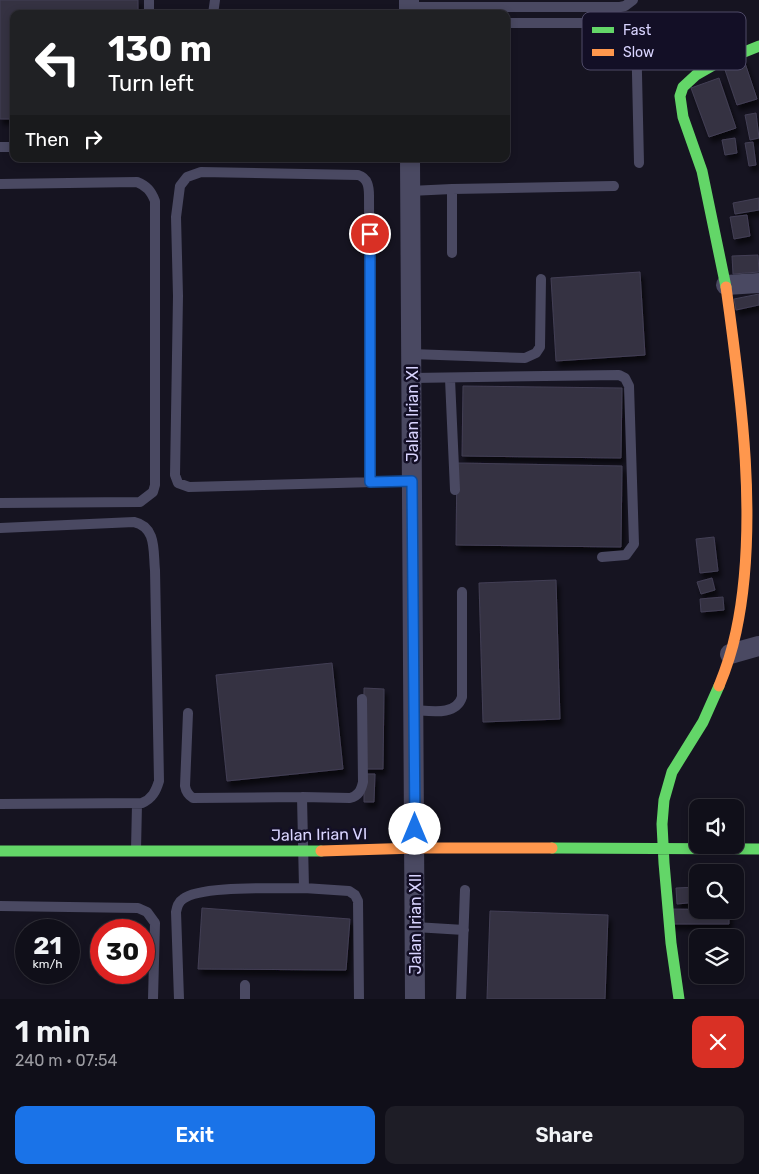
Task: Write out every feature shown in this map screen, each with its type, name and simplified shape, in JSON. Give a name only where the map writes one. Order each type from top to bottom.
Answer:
[{"type":"street","points":[[746,52],[759,46]]},
{"type":"street","points":[[678,999],[662,849],[666,787],[678,758],[701,725],[719,686],[730,654],[742,605],[748,550],[751,424],[726,285],[701,166],[680,101],[683,87],[695,74],[704,70]]},
{"type":"street","name":"Jalan Irian XI","points":[[410,162],[416,848]]},
{"type":"street","points":[[726,285],[759,283]]},
{"type":"street","points":[[730,654],[759,646]]},
{"type":"street","name":"Jalan Irian VI","points":[[0,851],[416,848],[759,849]]},
{"type":"street","name":"Jalan Irian XII","points":[[416,848],[416,999]]},
{"type":"lane","points":[[409,7],[620,7],[625,6],[632,0]]},
{"type":"lane","points":[[510,23],[582,23]]},
{"type":"lane","points":[[637,70],[639,163]]},
{"type":"lane","points":[[370,482],[369,186],[366,180],[358,175],[201,172],[187,177],[180,186],[176,217],[178,296],[176,481],[180,485],[189,487],[412,481]]},
{"type":"lane","points":[[0,184],[137,182],[147,187],[152,194],[155,201],[155,485],[153,492],[140,502],[0,503]]},
{"type":"lane","points":[[410,191],[614,186]]},
{"type":"lane","points":[[452,189],[452,253]]},
{"type":"lane","points":[[412,354],[525,358],[532,356],[540,348],[541,279]]},
{"type":"lane","points":[[412,378],[450,379],[619,375],[625,378],[629,386],[634,544],[626,555],[602,557]]},
{"type":"lane","points":[[450,379],[455,490]]},
{"type":"lane","points":[[0,528],[134,522],[146,527],[153,541],[155,570],[158,781],[156,789],[150,798],[146,802],[137,804],[0,804]]},
{"type":"lane","points":[[414,710],[451,710],[460,702],[462,696],[462,592]]},
{"type":"lane","points":[[188,713],[185,786],[190,797],[350,798],[361,790],[363,782],[362,698]]},
{"type":"lane","points":[[302,797],[304,888]]},
{"type":"lane","points":[[136,851],[137,804]]},
{"type":"lane","points":[[179,999],[176,912],[178,903],[183,898],[203,891],[304,888],[349,891],[357,898],[359,999]]},
{"type":"lane","points":[[461,999],[465,890]]},
{"type":"lane","points":[[0,906],[138,908],[148,912],[154,923],[153,999]]},
{"type":"lane","points":[[415,927],[464,930]]},
{"type":"lane","points":[[245,985],[245,999]]},
{"type":"building","points":[[0,0],[138,0],[138,10],[10,10],[10,119],[0,119]]},
{"type":"building","points":[[746,66],[757,99],[737,105],[725,70],[746,70]]},
{"type":"building","points":[[719,78],[736,128],[709,137],[691,88]]},
{"type":"building","points":[[756,113],[759,138],[750,140],[745,115]]},
{"type":"building","points":[[735,138],[737,153],[725,155],[722,140]]},
{"type":"building","points":[[753,142],[756,165],[749,166],[745,143]]},
{"type":"building","points":[[759,198],[759,210],[735,214],[733,203]]},
{"type":"building","points":[[747,215],[750,236],[734,239],[730,217]]},
{"type":"building","points":[[758,255],[759,272],[733,274],[732,256]]},
{"type":"building","points":[[640,272],[645,355],[556,361],[551,278]]},
{"type":"building","points":[[759,294],[759,305],[736,310],[734,299]]},
{"type":"building","points":[[463,386],[622,388],[621,458],[462,456]]},
{"type":"building","points":[[457,463],[622,466],[621,547],[456,545]]},
{"type":"building","points":[[714,537],[718,571],[700,573],[696,539]]},
{"type":"building","points":[[712,578],[715,590],[701,594],[697,582]]},
{"type":"building","points":[[556,580],[560,719],[483,722],[479,583]]},
{"type":"building","points":[[723,597],[724,610],[701,612],[700,599]]},
{"type":"building","points":[[332,663],[343,769],[227,781],[216,675]]},
{"type":"building","points":[[364,688],[384,689],[383,769],[363,769]]},
{"type":"building","points":[[364,774],[375,774],[374,802],[364,802]]},
{"type":"building","points":[[689,887],[689,903],[677,904],[676,888]]},
{"type":"building","points":[[202,908],[350,919],[346,970],[198,969]]},
{"type":"building","points":[[669,909],[689,909],[689,919],[729,919],[729,924],[669,924]]},
{"type":"building","points":[[490,911],[608,915],[605,999],[487,999]]},
{"type":"traffic: fast","points":[[746,51],[759,46]]},
{"type":"traffic: fast","points":[[705,70],[683,87],[680,96],[683,117],[702,171],[726,287]]},
{"type":"traffic: fast","points":[[679,999],[671,943],[664,863],[662,824],[664,800],[672,772],[703,722],[719,686]]},
{"type":"traffic: fast","points":[[552,848],[759,849]]},
{"type":"traffic: fast","points":[[0,851],[321,851]]},
{"type":"traffic: slow","points":[[719,686],[729,660],[743,591],[747,504],[742,415],[726,287]]},
{"type":"traffic: slow","points":[[321,851],[416,848],[552,848]]},
{"type":"route","points":[[370,234],[370,482],[412,481],[415,829]]}]
